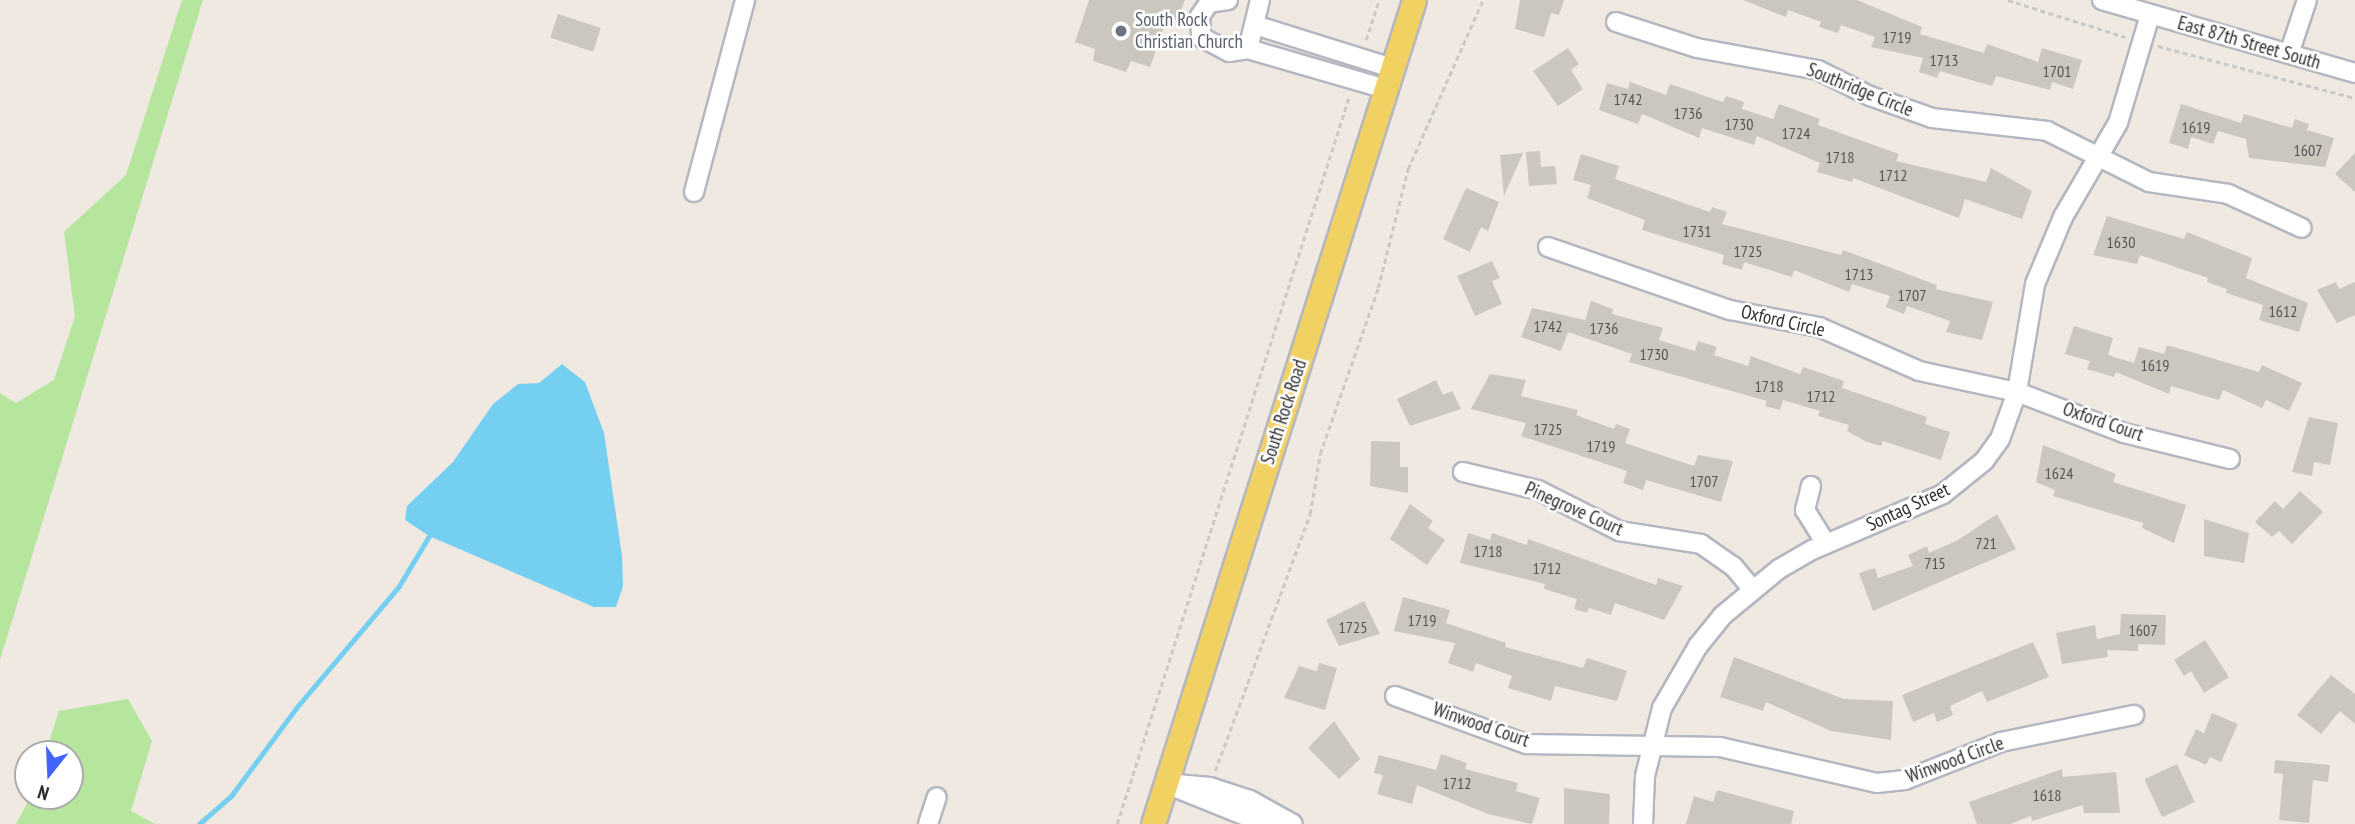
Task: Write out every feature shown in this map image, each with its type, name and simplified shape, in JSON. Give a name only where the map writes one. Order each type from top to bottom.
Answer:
[{"type":"main road","name":"South Rock Road","points":[[1153,824],[1414,0]]},
{"type":"street","points":[[694,192],[745,0]]},
{"type":"street","points":[[1229,0],[1361,59],[1389,79],[1354,80],[1248,49],[1229,52],[1201,37],[1200,16],[1209,3],[1229,0]]},
{"type":"street","name":"East 87th Street South","points":[[2102,0],[2355,73]]},
{"type":"street","points":[[2289,54],[2307,0]]},
{"type":"street","points":[[1248,49],[1258,13]]},
{"type":"street","name":"Sontag Street","points":[[1643,824],[1651,744],[1684,668],[1722,616],[1752,589],[1826,544],[1943,494],[1965,480],[2000,439],[2017,393],[2026,318],[2039,272],[2063,217],[2104,156],[2150,15]]},
{"type":"street","name":"Southridge Circle","points":[[1616,22],[1698,48],[1818,70],[1932,118],[2047,131],[2104,156],[2149,182],[2228,194],[2302,228]]},
{"type":"street","name":"Oxford Circle","points":[[1548,247],[1718,306],[1819,327],[1919,371],[2017,393]]},
{"type":"street","name":"Oxford Court","points":[[2017,393],[2124,433],[2230,459]]},
{"type":"street","name":"Pinegrove Court","points":[[1464,471],[1538,490],[1619,531],[1702,544],[1733,566],[1752,589]]},
{"type":"street","points":[[1811,486],[1804,510],[1826,544]]},
{"type":"street","name":"Winwood Court","points":[[1395,696],[1525,744],[1651,744]]},
{"type":"street","name":"Winwood Circle","points":[[1651,744],[1720,747],[1877,783],[1905,780],[2001,742],[2134,715]]},
{"type":"street","points":[[1166,783],[1205,804],[1266,824]]},
{"type":"street","points":[[1166,783],[1210,787],[1250,800],[1293,824]]},
{"type":"street","points":[[928,824],[937,797]]},
{"type":"path","points":[[1361,59],[1379,0]]},
{"type":"path","points":[[1213,775],[1310,514],[1320,454],[1378,288],[1408,169],[1483,0]]},
{"type":"path","points":[[2008,0],[2143,41],[2355,98]]},
{"type":"path","points":[[1117,824],[1354,80]]},
{"type":"green space","points":[[182,0],[203,0],[0,660],[0,393],[16,403],[54,380],[75,316],[64,232],[126,175]]},
{"type":"green space","points":[[128,699],[152,741],[131,811],[155,824],[16,824],[24,810],[84,810],[84,740],[50,740],[59,711]]},
{"type":"water","points":[[562,364],[585,382],[604,433],[622,556],[623,586],[616,607],[594,607],[429,536],[405,520],[407,506],[453,462],[493,404],[518,384],[539,383]]},
{"type":"building","name":"South Rock Christian Church","points":[[1089,0],[1185,0],[1177,20],[1167,18],[1150,67],[1131,61],[1126,72],[1093,61],[1095,49],[1075,42]]},
{"type":"building","points":[[1520,0],[1564,0],[1559,15],[1551,13],[1544,37],[1515,29]]},
{"type":"building","points":[[1743,0],[1857,0],[1922,27],[1920,34],[1984,53],[1987,44],[2038,62],[2042,48],[2082,60],[2073,89],[2052,82],[2050,90],[1996,76],[1992,86],[1940,71],[1937,78],[1919,72],[1923,58],[1871,47],[1875,37],[1841,25],[1838,33],[1819,27],[1821,22],[1788,10],[1786,17]]},
{"type":"building","points":[[558,14],[601,28],[593,52],[550,38]]},
{"type":"building","points":[[1568,48],[1579,64],[1571,70],[1583,89],[1558,106],[1533,71]]},
{"type":"building","points":[[1630,82],[1666,95],[1670,84],[1723,102],[1726,96],[1744,102],[1742,109],[1773,119],[1779,104],[1820,119],[1818,125],[1899,154],[1896,161],[1986,182],[1991,168],[2032,191],[2022,219],[1965,199],[1959,218],[1853,178],[1852,182],[1817,172],[1820,163],[1757,136],[1754,145],[1702,128],[1699,138],[1642,114],[1638,124],[1599,110],[1607,83],[1628,89]]},
{"type":"building","points":[[2181,104],[2241,123],[2244,114],[2292,128],[2295,119],[2309,124],[2307,130],[2334,138],[2325,167],[2249,158],[2246,139],[2218,131],[2213,144],[2191,137],[2188,149],[2169,143]]},
{"type":"building","points":[[1540,151],[1541,167],[1555,166],[1557,184],[1529,186],[1526,152]]},
{"type":"building","points":[[1523,153],[1504,196],[1500,155]]},
{"type":"building","points":[[2355,153],[2355,192],[2335,174]]},
{"type":"building","points":[[1581,154],[1619,166],[1615,179],[1710,212],[1712,207],[1727,212],[1722,224],[1841,255],[1843,250],[1937,285],[1936,289],[1993,302],[1982,340],[1946,332],[1950,321],[1907,306],[1904,314],[1886,307],[1890,296],[1852,284],[1849,292],[1794,270],[1792,277],[1744,262],[1742,270],[1722,264],[1724,255],[1642,230],[1645,220],[1587,198],[1591,185],[1573,180]]},
{"type":"building","points":[[1466,188],[1499,202],[1488,231],[1481,227],[1470,252],[1443,239]]},
{"type":"building","points":[[2107,216],[2184,239],[2187,232],[2252,258],[2246,278],[2308,303],[2299,332],[2259,320],[2263,305],[2226,293],[2227,289],[2207,282],[2208,278],[2140,255],[2137,264],[2093,255]]},
{"type":"building","points":[[1492,261],[1500,278],[1492,281],[1502,304],[1475,316],[1457,276]]},
{"type":"building","points":[[2336,282],[2339,289],[2355,282],[2355,315],[2337,323],[2317,290]]},
{"type":"building","points":[[1591,301],[1613,309],[1612,314],[1663,328],[1659,340],[1695,351],[1698,341],[1717,347],[1714,355],[1748,366],[1751,356],[1800,374],[1803,367],[1844,381],[1842,388],[1927,417],[1925,424],[1950,432],[1941,460],[1883,441],[1881,446],[1867,442],[1847,431],[1849,425],[1818,416],[1820,411],[1783,400],[1780,410],[1765,406],[1767,401],[1629,362],[1632,354],[1568,332],[1561,351],[1521,337],[1532,308],[1585,320]]},
{"type":"building","points":[[2074,326],[2113,338],[2108,355],[2134,363],[2139,347],[2164,354],[2167,345],[2259,372],[2262,365],[2302,383],[2289,411],[2266,400],[2262,408],[2223,390],[2219,400],[2171,386],[2169,394],[2116,372],[2114,377],[2087,369],[2090,361],[2065,354]]},
{"type":"building","points":[[1490,374],[1526,380],[1521,396],[1578,410],[1576,415],[1614,429],[1616,424],[1630,429],[1625,443],[1694,466],[1698,455],[1733,461],[1721,502],[1646,480],[1643,490],[1623,483],[1627,471],[1521,436],[1526,423],[1471,409]]},
{"type":"building","points":[[1436,380],[1443,395],[1452,391],[1461,409],[1410,426],[1397,399]]},
{"type":"building","points":[[2309,417],[2338,423],[2330,465],[2314,462],[2312,476],[2292,472]]},
{"type":"building","points":[[1371,441],[1400,442],[1400,467],[1408,467],[1408,493],[1370,486]]},
{"type":"building","points":[[2043,445],[2116,474],[2113,482],[2186,505],[2174,543],[2142,528],[2143,523],[2053,496],[2055,490],[2036,482]]},
{"type":"building","points":[[2300,491],[2323,512],[2292,544],[2279,531],[2272,537],[2255,522],[2275,501],[2283,509]]},
{"type":"building","points":[[1410,504],[1433,521],[1428,528],[1445,540],[1427,565],[1390,539]]},
{"type":"building","points":[[1997,514],[2016,549],[1873,611],[1859,573],[1875,568],[1878,578],[1913,566],[1908,555],[1927,546],[1929,553],[1958,540]]},
{"type":"building","points":[[2204,519],[2249,533],[2244,563],[2204,556]]},
{"type":"building","points":[[1468,533],[1490,540],[1492,533],[1527,545],[1528,539],[1656,585],[1658,578],[1683,586],[1664,620],[1615,603],[1611,615],[1589,608],[1587,613],[1574,609],[1577,599],[1544,589],[1545,584],[1460,563]]},
{"type":"building","points":[[1403,597],[1450,610],[1446,623],[1506,643],[1505,647],[1583,668],[1587,658],[1627,671],[1617,701],[1555,686],[1551,701],[1508,688],[1512,676],[1476,663],[1473,672],[1448,663],[1455,643],[1394,631]]},
{"type":"building","points":[[1364,601],[1380,634],[1339,646],[1326,620]]},
{"type":"building","points":[[2121,614],[2166,615],[2165,645],[2138,644],[2138,651],[2107,650],[2108,657],[2062,664],[2056,633],[2095,625],[2097,639],[2120,634]]},
{"type":"building","points":[[2205,640],[2229,677],[2204,693],[2191,671],[2184,676],[2174,660]]},
{"type":"building","points":[[2033,642],[2049,677],[1987,702],[1982,691],[1950,706],[1953,715],[1937,722],[1934,713],[1913,722],[1902,695]]},
{"type":"building","points":[[1734,657],[1844,699],[1893,701],[1891,740],[1831,731],[1766,702],[1763,711],[1720,697]]},
{"type":"building","points":[[1319,663],[1337,668],[1325,710],[1284,698],[1299,666],[1317,671]]},
{"type":"building","points":[[2331,675],[2355,694],[2355,724],[2340,711],[2321,734],[2297,715]]},
{"type":"building","points":[[2212,713],[2238,724],[2221,762],[2210,757],[2206,765],[2184,755],[2196,729],[2204,733]]},
{"type":"building","points":[[1334,721],[1360,759],[1339,779],[1308,748]]},
{"type":"building","points":[[1441,754],[1467,763],[1465,769],[1518,783],[1516,791],[1540,798],[1532,824],[1488,814],[1417,785],[1412,804],[1377,794],[1383,775],[1374,773],[1379,755],[1436,770]]},
{"type":"building","points":[[2275,760],[2330,765],[2328,782],[2313,780],[2309,823],[2279,820],[2283,774],[2274,773]]},
{"type":"building","points":[[2177,764],[2195,802],[2162,817],[2144,779]]},
{"type":"building","points":[[2062,769],[2063,777],[2116,772],[2120,813],[2084,813],[2083,805],[2032,821],[2031,816],[2010,824],[1977,824],[1969,802]]},
{"type":"building","points":[[1564,788],[1610,794],[1609,824],[1564,824]]},
{"type":"building","points":[[1717,790],[1794,811],[1791,824],[1686,824],[1694,796],[1713,802]]},
{"type":"waterway","points":[[199,824],[231,796],[296,708],[399,586],[429,536]]},
{"type":"place","name":"South Rock Christian Church","points":[[1121,31]]}]
